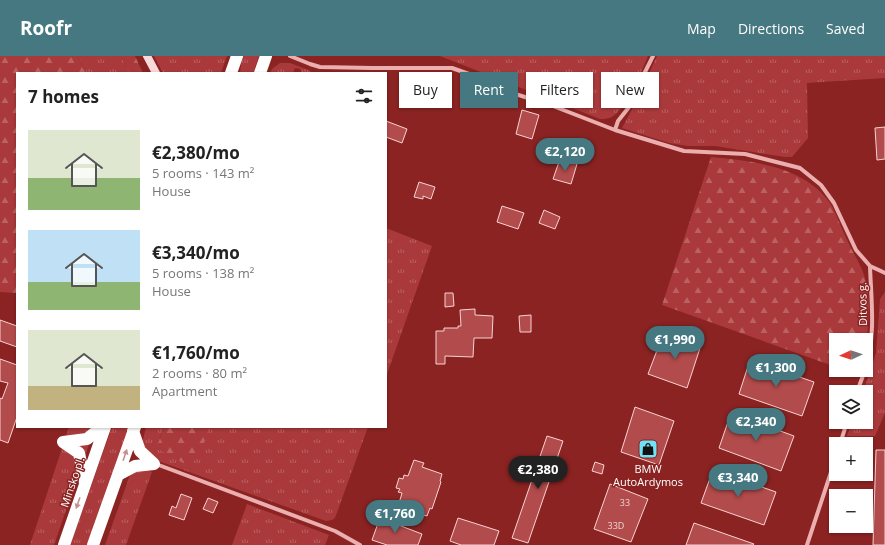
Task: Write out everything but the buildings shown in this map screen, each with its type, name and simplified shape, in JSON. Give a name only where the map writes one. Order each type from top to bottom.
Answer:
[{"type":"highway","points":[[231,72],[237,56]]},
{"type":"highway","points":[[260,72],[266,56]]},
{"type":"highway","points":[[85,483],[79,453],[63,442],[87,440],[101,428]]},
{"type":"highway","name":"Minsko pl.","points":[[64,545],[105,428]]},
{"type":"highway","points":[[134,429],[140,451],[154,464]]},
{"type":"highway","points":[[94,545],[134,429]]},
{"type":"highway","points":[[118,475],[135,466],[154,464]]},
{"type":"street","points":[[147,56],[155,72]]},
{"type":"street","points":[[290,56],[320,67],[452,68],[506,91],[553,106],[615,130],[684,151],[745,154],[800,168],[820,185],[834,203],[856,250],[870,266],[885,273]]},
{"type":"street","points":[[615,130],[618,121],[633,102],[642,78],[653,56]]},
{"type":"street","name":"Ditvos g.","points":[[870,266],[871,333]]},
{"type":"street","points":[[154,464],[335,531],[360,545]]},
{"type":"street","points":[[807,545],[829,478]]},
{"type":"green space","points":[[0,56],[77,56],[86,72],[16,72],[16,293],[0,292]]},
{"type":"green space","points":[[77,56],[121,56],[129,72],[86,72]]},
{"type":"green space","points":[[121,56],[135,56],[143,72],[129,72]]},
{"type":"green space","points":[[154,56],[227,56],[221,72],[162,72]]},
{"type":"green space","points":[[242,56],[259,56],[253,72],[240,72]]},
{"type":"green space","points":[[440,56],[648,56],[641,72],[601,72],[601,108],[622,108],[615,115],[606,119],[600,119],[572,108],[593,108],[593,72],[526,72],[526,90],[518,87],[518,72],[481,72]]},
{"type":"green space","points":[[657,56],[885,56],[885,78],[807,83],[808,138],[792,157],[715,146],[688,146],[669,143],[622,128],[633,108],[659,108],[659,72],[650,72]]},
{"type":"green space","points":[[280,63],[290,63],[311,71],[302,72],[300,69],[295,68],[293,72],[270,72]]},
{"type":"green space","points":[[711,157],[744,161],[792,173],[819,191],[830,203],[864,275],[869,302],[867,333],[829,333],[829,365],[662,305]]},
{"type":"green space","points":[[387,228],[432,246],[387,374]]},
{"type":"green space","points":[[885,292],[885,413],[875,436],[847,436],[850,429],[873,429],[873,385],[865,385],[868,377],[873,377],[873,362],[876,353],[880,299]]},
{"type":"green space","points":[[69,428],[95,428],[54,545],[30,545]]},
{"type":"green space","points":[[112,428],[130,428],[88,545],[70,545]]},
{"type":"green space","points":[[146,428],[164,428],[158,442],[207,436],[207,428],[368,428],[335,518],[326,521],[150,458],[142,444]]},
{"type":"green space","points":[[164,428],[207,428],[207,436],[196,460],[185,464],[160,450],[158,443]]},
{"type":"green space","points":[[141,467],[152,472],[126,545],[105,545],[130,475]]},
{"type":"green space","points":[[247,504],[329,535],[325,545],[232,545]]},
{"type":"place","name":"BMW AutoArdymos","points":[[648,449]]}]
